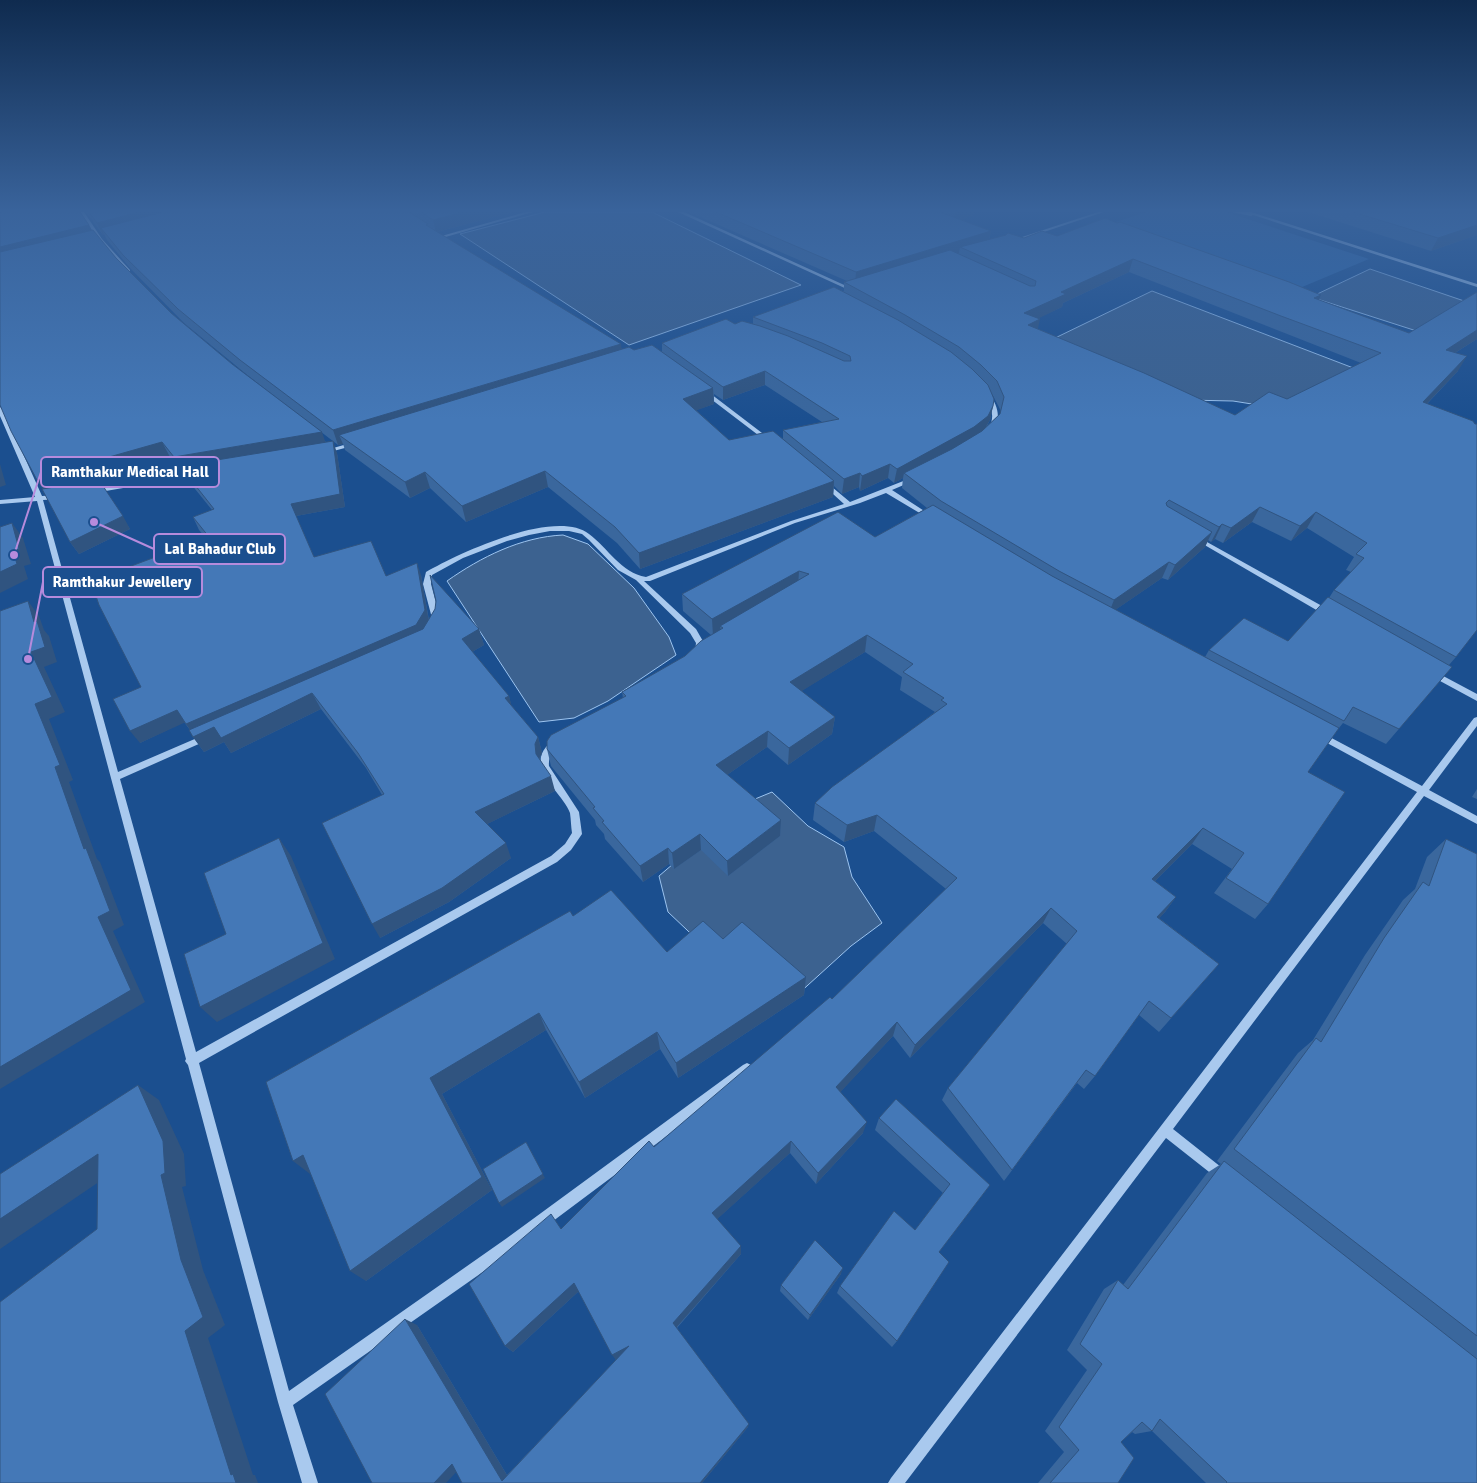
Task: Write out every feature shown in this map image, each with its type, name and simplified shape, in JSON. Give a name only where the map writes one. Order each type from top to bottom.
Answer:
[{"type":"street","points":[[832,281],[851,290]]},
{"type":"street","points":[[1462,281],[1477,286]]},
{"type":"street","points":[[842,292],[860,287]]},
{"type":"street","points":[[981,389],[988,395],[996,410],[994,425],[984,436]]},
{"type":"street","points":[[702,390],[774,445]]},
{"type":"street","points":[[0,409],[40,500],[284,1402],[310,1483]]},
{"type":"street","points":[[318,452],[337,449],[366,440]]},
{"type":"street","points":[[330,443],[337,449]]},
{"type":"street","points":[[90,492],[207,473]]},
{"type":"street","points":[[639,580],[647,579],[726,550],[793,522],[888,491],[917,477]]},
{"type":"street","points":[[818,478],[848,505]]},
{"type":"street","points":[[888,491],[939,522]]},
{"type":"street","points":[[0,502],[40,500],[70,495]]},
{"type":"street","points":[[436,632],[437,622],[426,584],[429,574],[469,552],[519,536],[550,529],[573,528],[584,534],[639,580],[693,631],[704,644],[694,658]]},
{"type":"street","points":[[1188,534],[1335,617]]},
{"type":"street","points":[[1428,670],[1477,698]]},
{"type":"street","points":[[896,1483],[1477,720]]},
{"type":"street","points":[[1309,730],[1477,820]]},
{"type":"street","points":[[115,777],[212,735]]},
{"type":"street","points":[[191,1061],[554,859],[568,846],[577,834],[577,824],[574,812],[545,767],[544,759],[549,749],[568,735]]},
{"type":"street","points":[[284,1402],[512,1243],[750,1067]]},
{"type":"street","points":[[1165,1130],[1235,1185]]},
{"type":"shaded area","points":[[532,281],[793,281],[801,285],[629,345]]},
{"type":"shaded area","points":[[1248,281],[1316,281],[1283,295]]},
{"type":"shaded area","points":[[1344,281],[1406,281],[1476,305],[1426,334],[1314,298],[1313,296]]},
{"type":"shaded area","points":[[1152,291],[1356,369],[1277,408],[1233,401],[1186,400],[1053,339]]},
{"type":"shaded area","points":[[563,535],[588,544],[634,588],[669,637],[676,655],[608,701],[574,718],[539,722],[447,581],[488,556],[517,544]]},
{"type":"shaded area","points":[[772,792],[808,826],[844,847],[852,877],[882,923],[851,946],[786,1005],[706,948],[668,912],[659,876],[743,804]]},
{"type":"building","points":[[0,281],[139,281],[171,313],[232,364],[322,432],[174,457],[162,442],[88,463],[93,471],[37,480],[11,431],[0,405]]},
{"type":"building","points":[[150,281],[518,281],[621,344],[333,430],[240,360],[178,309]]},
{"type":"building","points":[[1019,281],[1035,286],[1036,281],[1085,281],[1061,292],[1066,294],[1024,313],[1040,319],[1028,325],[1144,373],[1235,415],[1269,392],[1287,399],[1381,353],[1191,281],[1287,281],[1321,295],[1314,298],[1409,333],[1477,292],[1477,330],[1446,350],[1467,356],[1423,402],[1477,424],[1477,630],[1456,657],[1334,590],[1364,558],[1356,554],[1367,543],[1316,512],[1300,526],[1260,507],[1231,528],[1222,524],[1219,527],[1169,500],[1166,503],[1167,506],[1212,532],[1175,565],[1169,562],[1114,600],[1059,571],[941,501],[904,473],[952,449],[982,431],[1000,414],[1004,397],[997,381],[959,347],[844,282]]},
{"type":"building","points":[[834,287],[898,320],[951,352],[972,369],[988,385],[994,399],[988,416],[974,427],[897,469],[890,464],[862,476],[860,473],[844,479],[783,430],[839,419],[765,371],[723,387],[662,343],[726,319],[735,324],[742,321],[760,326],[788,336],[844,361],[851,361],[850,356],[822,343],[753,317]]},
{"type":"building","points":[[652,345],[713,388],[683,399],[729,440],[773,431],[834,481],[639,553],[615,527],[545,471],[462,506],[425,472],[405,482],[339,435],[629,347],[634,350]]},
{"type":"building","points":[[333,441],[340,494],[291,504],[314,557],[371,541],[386,576],[417,563],[425,610],[416,625],[186,724],[177,710],[130,731],[113,699],[141,687],[99,605],[91,581],[209,537],[193,517],[214,509],[180,466]]},
{"type":"building","points":[[99,480],[123,516],[70,542],[42,489]]},
{"type":"building","points":[[933,505],[1052,576],[1339,728],[1308,772],[1345,792],[1268,904],[1226,878],[1244,853],[1203,828],[1152,879],[1176,897],[1157,917],[1219,964],[1171,1018],[1149,1001],[1095,1076],[1086,1070],[1012,1170],[948,1088],[1077,931],[1051,908],[915,1045],[897,1022],[836,1087],[867,1122],[818,1173],[791,1141],[712,1213],[741,1246],[673,1323],[749,1424],[700,1483],[462,1483],[452,1464],[434,1483],[372,1483],[325,1394],[405,1319],[502,1481],[629,1346],[612,1355],[574,1283],[505,1346],[469,1284],[551,1214],[561,1229],[649,1141],[654,1147],[830,997],[832,999],[957,878],[877,815],[847,825],[815,803],[832,787],[947,704],[941,700],[944,698],[903,672],[913,664],[867,635],[790,682],[835,717],[789,748],[768,731],[716,765],[781,820],[727,861],[700,834],[672,853],[668,848],[640,866],[602,822],[604,821],[593,808],[595,807],[547,749],[547,741],[551,735],[626,696],[622,692],[685,656],[701,641],[723,628],[720,626],[809,574],[799,571],[712,619],[682,594],[838,512],[875,537]]},
{"type":"building","points":[[12,523],[19,549],[13,551],[17,564],[0,572],[0,527]]},
{"type":"building","points":[[430,575],[479,629],[462,639],[509,696],[505,698],[538,737],[535,744],[536,754],[551,776],[475,812],[506,843],[442,888],[372,924],[322,823],[384,794],[358,753],[312,693],[221,738],[214,727],[193,737],[189,730],[423,629],[435,609],[436,601]]},
{"type":"building","points":[[1328,597],[1452,667],[1399,729],[1353,707],[1344,721],[1209,650],[1244,618],[1288,641]]},
{"type":"building","points":[[28,601],[34,622],[37,621],[45,647],[31,652],[52,697],[35,704],[60,765],[55,767],[84,849],[86,848],[110,911],[98,917],[131,990],[0,1067],[0,611]]},
{"type":"building","points":[[279,838],[323,943],[200,1007],[184,954],[226,934],[204,873]]},
{"type":"building","points":[[1446,839],[1477,854],[1477,1336],[1234,1149],[1316,1038],[1321,1042],[1384,938],[1423,882],[1429,886]]},
{"type":"building","points":[[611,890],[667,952],[703,921],[723,939],[742,922],[806,977],[676,1063],[657,1032],[579,1082],[539,1013],[430,1078],[482,1177],[350,1271],[303,1155],[293,1161],[266,1082],[570,911],[573,916]]},
{"type":"building","points":[[138,1085],[163,1141],[165,1173],[161,1175],[181,1260],[203,1317],[185,1331],[231,1475],[233,1474],[236,1483],[0,1483],[0,1302],[97,1229],[98,1154],[0,1219],[0,1174]]},
{"type":"building","points":[[896,1099],[990,1185],[939,1252],[949,1262],[897,1341],[840,1286],[894,1211],[915,1230],[950,1184],[879,1118]]},
{"type":"building","points":[[526,1142],[543,1174],[499,1203],[483,1169]]},
{"type":"building","points":[[1224,1161],[1477,1359],[1477,1483],[1226,1483],[1160,1419],[1152,1431],[1142,1422],[1121,1442],[1134,1458],[1118,1483],[1050,1483],[1079,1450],[1059,1427],[1102,1364],[1080,1344],[1118,1280],[1128,1289]]},
{"type":"building","points":[[815,1240],[843,1268],[810,1315],[781,1285]]},
{"type":"place","name":"Lal Bahadur Club","points":[[94,522]]},
{"type":"place","name":"Ramthakur Medical Hall","points":[[14,555]]},
{"type":"place","name":"Ramthakur Jewellery","points":[[28,659]]}]
